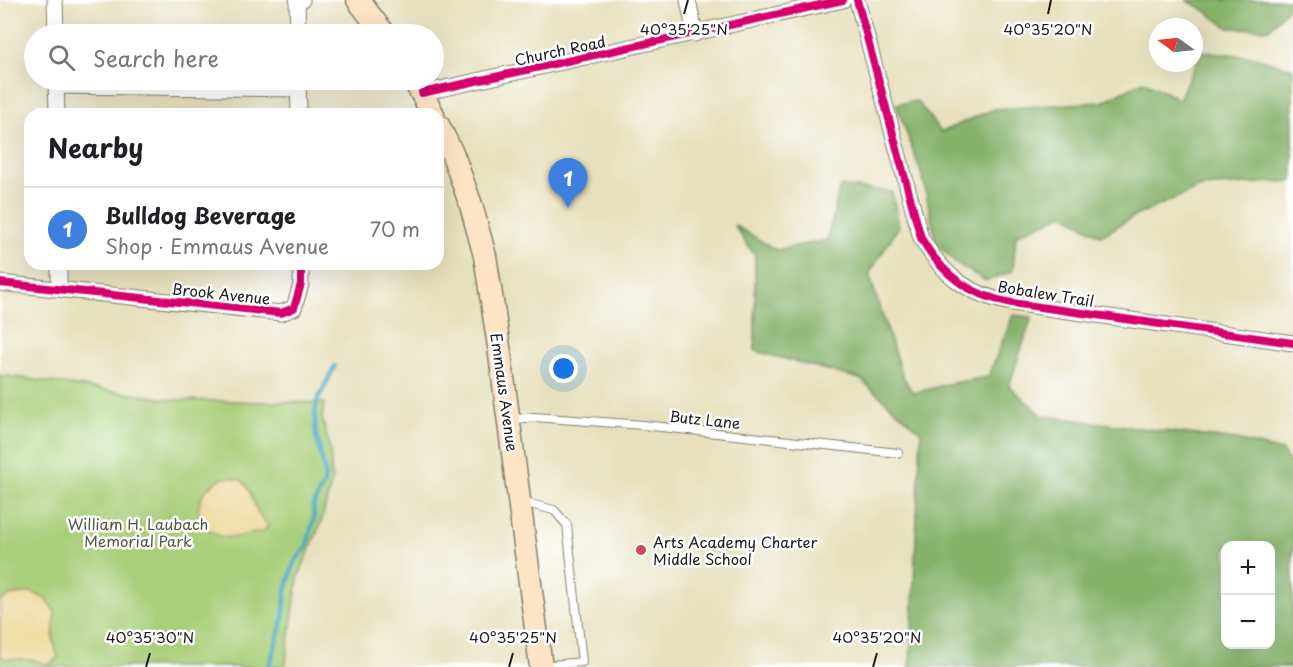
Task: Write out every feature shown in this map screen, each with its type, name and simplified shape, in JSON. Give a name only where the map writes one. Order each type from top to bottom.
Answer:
[{"type":"main road","points":[[358,0],[376,24]]},
{"type":"main road","points":[[420,90],[430,108]]},
{"type":"main road","name":"Emmaus Avenue","points":[[444,137],[471,205],[485,256],[541,667]]},
{"type":"street","points":[[55,0],[56,24]]},
{"type":"street","points":[[298,24],[299,0]]},
{"type":"street","points":[[688,0],[695,34]]},
{"type":"street","name":"Church Road","points":[[444,81],[695,34],[843,0]]},
{"type":"street","name":"Bobalew Trail","points":[[857,0],[921,238],[931,256],[960,284],[977,294],[1012,303],[1293,343]]},
{"type":"street","points":[[56,90],[57,108]]},
{"type":"street","points":[[298,90],[299,108]]},
{"type":"street","points":[[58,270],[59,289]]},
{"type":"street","name":"Brook Avenue","points":[[0,283],[281,313],[294,308],[301,284],[301,270]]},
{"type":"lane","name":"Butz Lane","points":[[508,420],[534,417],[643,425],[898,453]]},
{"type":"lane","points":[[519,501],[554,510],[567,525],[582,662],[541,667]]},
{"type":"green space","points":[[1186,0],[1293,0],[1293,2],[1269,29],[1229,28]]},
{"type":"green space","points":[[1203,51],[1255,57],[1293,69],[1293,181],[1201,187],[1135,216],[1101,236],[1064,214],[1016,235],[1013,271],[986,281],[957,264],[936,243],[923,178],[896,104],[917,101],[941,132],[994,109],[1102,102],[1143,81],[1179,99],[1192,72],[1203,72]]},
{"type":"green space","points":[[840,186],[892,192],[899,226],[869,274],[902,375],[913,393],[988,377],[1013,315],[1032,317],[1009,386],[1043,416],[1237,440],[1282,451],[1293,468],[1293,667],[910,667],[921,432],[860,379],[755,351],[755,256],[734,225],[776,250],[827,240]]},
{"type":"green space","name":"William H. Laubach Memorial Park","points":[[0,375],[173,400],[324,403],[322,418],[330,450],[332,481],[321,522],[298,578],[285,667],[0,667]]},
{"type":"sand","points":[[222,478],[232,478],[245,483],[255,507],[268,526],[263,532],[226,537],[210,531],[205,526],[199,512],[199,505],[207,489]]},
{"type":"sand","points":[[31,592],[46,599],[55,612],[53,639],[58,657],[49,665],[32,660],[7,659],[0,656],[0,602],[9,596]]},
{"type":"waterway","points":[[269,667],[283,620],[286,590],[294,563],[307,546],[314,517],[313,505],[324,484],[325,473],[316,436],[315,413],[318,399],[335,366]]},
{"type":"cycle path","points":[[444,88],[843,0]]},
{"type":"cycle path","points":[[857,0],[921,238],[938,263],[959,282],[983,295],[1012,303],[1293,343]]},
{"type":"cycle path","points":[[422,93],[436,90]]},
{"type":"cycle path","points":[[0,283],[281,313],[294,308],[301,284],[301,270]]},
{"type":"place","name":"Bulldog Beverage","points":[[568,208]]},
{"type":"place","name":"Arts Academy Charter Middle School","points":[[641,550]]}]
